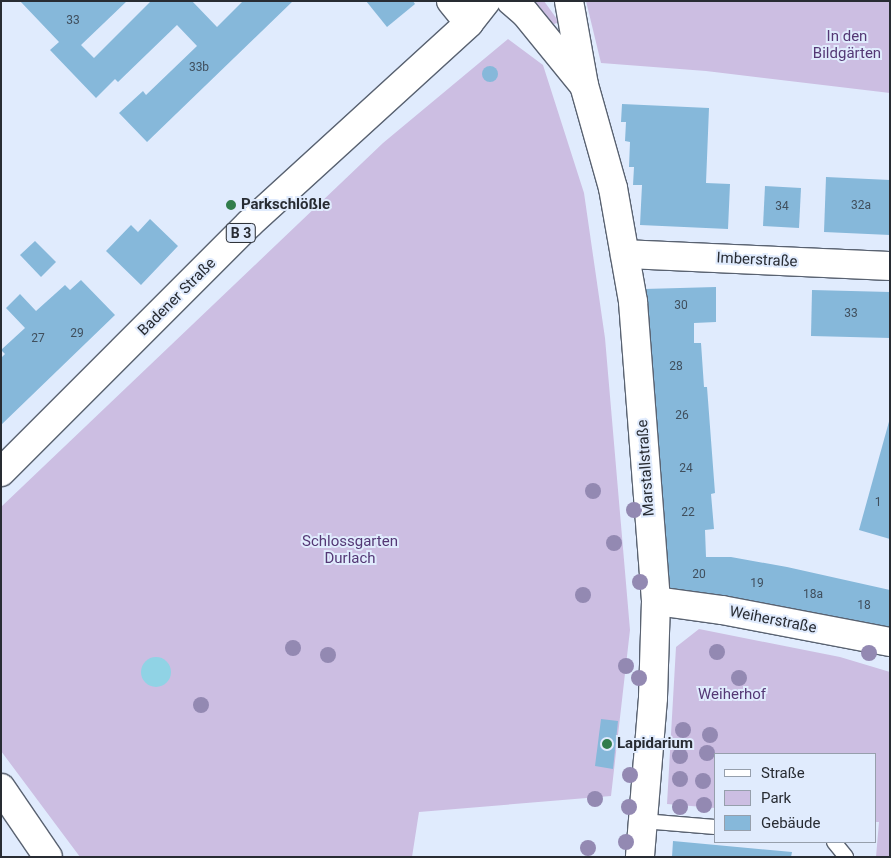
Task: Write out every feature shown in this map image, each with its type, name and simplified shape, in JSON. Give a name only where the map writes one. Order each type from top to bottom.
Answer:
[{"type":"street","points":[[451,1],[469,23]]},
{"type":"street","name":"Badener Straße","points":[[1,472],[249,224],[469,23],[486,1]]},
{"type":"street","name":"Marstallstraße","points":[[511,1],[525,13],[584,85]]},
{"type":"street","name":"Marstallstraße","points":[[568,8],[584,85],[613,188],[633,302],[656,600],[654,698],[640,857]]},
{"type":"street","name":"Imberstraße","points":[[625,254],[890,266]]},
{"type":"street","name":"Weiherstraße","points":[[656,600],[722,610],[890,642]]},
{"type":"street","points":[[1,788],[48,857]]},
{"type":"lane","points":[[643,821],[714,827]]},
{"type":"lane","points":[[835,843],[846,857]]},
{"type":"green space","points":[[531,1],[544,1],[559,22],[552,25]]},
{"type":"green space","name":"In den Bildgärten","points":[[586,1],[890,1],[890,93],[706,71],[601,63]]},
{"type":"green space","name":"Schlossgarten Durlach","points":[[508,39],[543,65],[584,193],[605,338],[630,630],[611,796],[419,812],[412,857],[80,857],[1,751],[1,507],[383,143]]},
{"type":"green space","name":"Weiherhof","points":[[699,629],[840,657],[890,672],[890,857],[876,857],[879,822],[876,822],[876,753],[714,753],[714,808],[667,804],[676,647]]},
{"type":"water","points":[[156,657],[167,661],[171,672],[167,683],[156,687],[145,683],[141,672],[145,661]]},
{"type":"building","points":[[20,1],[127,1],[81,45],[94,58],[151,1],[192,1],[217,27],[243,1],[293,1],[147,142],[119,113],[143,91],[146,95],[197,46],[177,25],[118,82],[115,79],[96,98],[50,50],[59,42]]},
{"type":"building","points":[[366,1],[413,1],[415,4],[387,27]]},
{"type":"building","points":[[490,66],[496,68],[498,74],[496,80],[490,82],[484,80],[482,74],[484,68]]},
{"type":"building","points":[[622,104],[709,108],[706,183],[730,184],[728,229],[640,225],[642,185],[633,185],[634,167],[629,167],[630,142],[625,141],[626,122],[621,122]]},
{"type":"building","points":[[826,177],[890,180],[890,235],[824,232]]},
{"type":"building","points":[[765,186],[801,188],[799,228],[763,226]]},
{"type":"building","points":[[150,219],[178,246],[141,285],[106,251],[131,225],[138,232]]},
{"type":"building","points":[[35,241],[56,262],[41,277],[20,255]]},
{"type":"building","points":[[81,280],[115,315],[1,425],[1,358],[5,354],[1,350],[25,328],[6,308],[20,294],[36,311],[65,285],[70,290]]},
{"type":"building","points":[[716,287],[716,322],[694,323],[694,343],[701,343],[704,387],[707,387],[715,493],[711,494],[714,529],[705,530],[706,557],[731,557],[787,567],[890,590],[890,633],[670,592],[644,289]]},
{"type":"building","points":[[812,290],[890,292],[890,338],[811,336]]},
{"type":"building","points":[[890,418],[890,539],[859,530]]},
{"type":"building","name":"Lapidarium","points":[[601,719],[618,721],[613,769],[595,766]]},
{"type":"building","points":[[673,841],[792,852],[791,857],[672,857]]},
{"type":"place","name":"Parkschlößle","points":[[231,205]]},
{"type":"place","name":"Lapidarium","points":[[607,744]]}]
